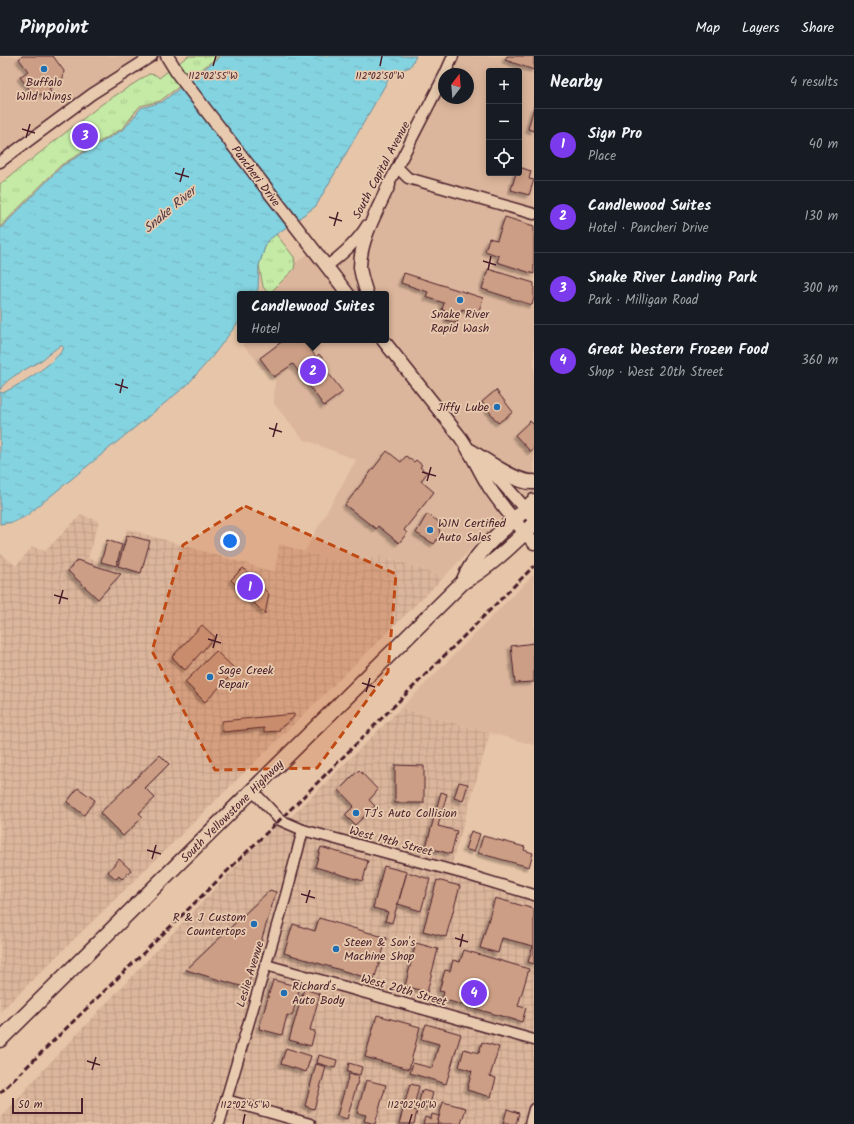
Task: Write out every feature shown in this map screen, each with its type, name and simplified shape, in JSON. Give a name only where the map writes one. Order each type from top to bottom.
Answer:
[{"type":"highway","points":[[470,451],[518,479],[529,483],[534,482]]},
{"type":"highway","name":"South Yellowstone Highway","points":[[463,582],[473,562],[482,551],[514,520],[531,510]]},
{"type":"highway","name":"South Yellowstone Highway","points":[[0,1040],[463,582],[478,573],[531,533]]},
{"type":"main road","name":"Pancheri Drive","points":[[167,56],[178,74],[346,291]]},
{"type":"main road","points":[[365,291],[360,267],[363,245],[389,185]]},
{"type":"main road","points":[[385,343],[470,451],[531,510]]},
{"type":"main road","points":[[470,451],[489,487],[514,520],[531,533]]},
{"type":"street","points":[[0,162],[92,94],[152,56]]},
{"type":"street","name":"South Capital Avenue","points":[[447,68],[453,56]]},
{"type":"street","name":"South Capital Avenue","points":[[327,266],[345,252],[357,240],[389,185],[438,87]]},
{"type":"street","points":[[398,168],[408,178],[534,214]]},
{"type":"street","name":"West 19th Street","points":[[252,790],[280,820],[303,830],[465,874],[534,895]]},
{"type":"street","name":"Leslie Avenue","points":[[219,1124],[286,895],[303,830]]},
{"type":"street","name":"West 20th Street","points":[[266,965],[534,1040]]},
{"type":"street","points":[[226,1100],[310,1124]]},
{"type":"street","points":[[530,1124],[534,1109]]},
{"type":"highlighted area","points":[[245,506],[396,574],[388,672],[317,768],[215,770],[152,651],[183,545]]},
{"type":"shaded area","points":[[0,56],[155,56],[0,169]]},
{"type":"shaded area","points":[[453,56],[534,56],[534,492],[512,506],[444,577],[386,556],[335,561],[304,552],[356,460],[303,439],[274,404],[275,380],[243,345],[244,343],[389,343],[389,291],[273,291],[294,269],[295,263],[314,250],[327,266],[345,252],[398,168],[438,88],[438,104],[474,104],[474,68],[448,68]]},
{"type":"shaded area","points":[[81,515],[99,521],[88,558],[116,567],[127,529],[275,572],[279,544],[335,561],[385,556],[444,577],[0,1012],[0,553],[16,566],[32,547],[45,551]]},
{"type":"shaded area","points":[[534,574],[534,745],[401,708],[440,669]]},
{"type":"shaded area","points":[[401,708],[490,733],[450,870],[534,895],[534,1112],[530,1124],[0,1124],[0,1119],[45,1068],[280,820],[286,822]]},
{"type":"green space","points":[[188,56],[219,56],[160,101],[140,106],[123,128],[61,165],[0,227],[0,184],[102,104],[149,74],[156,75],[159,78]]},
{"type":"green space","points":[[276,234],[294,257],[295,263],[294,269],[272,291],[266,291],[263,287],[259,265],[267,241]]},
{"type":"water","name":"Snake River","points":[[221,56],[416,56],[410,67],[392,73],[316,206],[267,241],[259,265],[258,289],[257,291],[237,291],[237,324],[211,358],[187,385],[26,516],[14,522],[0,524],[0,392],[3,393],[36,374],[59,355],[64,348],[61,345],[43,359],[13,377],[3,385],[0,390],[0,229],[62,166],[124,129],[141,108],[162,102]]},
{"type":"building","points":[[22,56],[53,56],[64,71],[63,78],[49,89],[51,92],[46,95],[39,94],[37,92],[34,95],[20,77],[28,71],[19,59]]},
{"type":"building","points":[[507,56],[534,56],[534,70],[505,60]]},
{"type":"building","points":[[534,106],[534,131],[528,129]]},
{"type":"building","points":[[522,168],[531,171],[529,179],[534,180],[529,195],[511,190],[515,176],[522,176]]},
{"type":"building","points":[[505,217],[534,226],[534,274],[497,262],[499,256],[485,251],[489,238],[497,240]]},
{"type":"building","points":[[488,269],[534,283],[534,298],[532,305],[482,289]]},
{"type":"building","name":"Snake River Rapid Wash","points":[[404,273],[483,298],[478,314],[462,309],[457,323],[446,320],[449,312],[442,310],[444,303],[426,297],[428,292],[401,283]]},
{"type":"building","points":[[280,343],[305,343],[316,357],[319,354],[326,362],[322,365],[343,392],[324,406],[293,364],[274,377],[260,358]]},
{"type":"building","name":"Jiffy Lube","points":[[496,390],[513,412],[498,423],[482,402]]},
{"type":"building","points":[[530,421],[533,424],[534,423],[534,449],[531,452],[515,435]]},
{"type":"building","points":[[387,451],[401,462],[406,456],[414,462],[416,460],[422,465],[420,467],[427,473],[421,481],[434,492],[404,530],[407,533],[399,543],[378,526],[376,529],[345,505]]},
{"type":"building","points":[[427,514],[438,521],[440,535],[434,544],[416,533]]},
{"type":"building","points":[[127,535],[150,541],[141,573],[118,566]]},
{"type":"building","points":[[107,540],[122,545],[116,566],[101,562]]},
{"type":"building","points":[[77,560],[121,574],[98,599],[68,571]]},
{"type":"building","points":[[243,568],[269,594],[265,614],[231,580]]},
{"type":"building","points":[[202,625],[215,637],[185,670],[172,657]]},
{"type":"building","points":[[534,643],[534,682],[515,683],[511,646]]},
{"type":"building","points":[[216,651],[236,670],[205,702],[185,682]]},
{"type":"building","points":[[294,714],[294,717],[279,729],[279,731],[264,732],[264,728],[223,732],[222,721]]},
{"type":"building","points":[[160,755],[169,764],[145,788],[155,798],[139,813],[143,817],[123,836],[100,813]]},
{"type":"building","points":[[395,765],[424,766],[424,803],[395,803]]},
{"type":"building","points":[[359,770],[378,790],[369,800],[375,806],[355,825],[345,815],[354,806],[339,790]]},
{"type":"building","points":[[459,782],[468,784],[463,801],[454,798]]},
{"type":"building","points":[[78,788],[95,800],[84,815],[67,802]]},
{"type":"building","points":[[441,792],[447,794],[438,826],[457,831],[451,854],[426,847]]},
{"type":"building","points":[[471,831],[480,834],[474,852],[465,849]]},
{"type":"building","points":[[483,836],[525,847],[524,850],[533,853],[529,867],[478,853]]},
{"type":"building","points":[[321,847],[368,861],[363,881],[315,867]]},
{"type":"building","points":[[119,859],[131,870],[122,879],[119,876],[116,879],[108,872]]},
{"type":"building","points":[[384,866],[407,872],[392,923],[385,921],[388,912],[373,908]]},
{"type":"building","points":[[407,872],[430,879],[421,911],[398,904]]},
{"type":"building","points":[[437,880],[460,886],[446,937],[423,931]]},
{"type":"building","points":[[270,890],[276,892],[247,988],[186,970]]},
{"type":"building","points":[[495,898],[534,909],[534,964],[528,962],[533,946],[502,938],[498,953],[480,948]]},
{"type":"building","points":[[319,918],[387,938],[374,980],[284,953],[293,924],[315,931]]},
{"type":"building","points":[[416,943],[438,949],[427,992],[405,986]]},
{"type":"building","points":[[464,950],[529,969],[518,1006],[526,1008],[522,1022],[442,999],[444,992],[439,991],[445,970],[450,971],[453,960],[460,962]]},
{"type":"building","points":[[273,980],[300,987],[292,1016],[287,1015],[282,1035],[259,1029]]},
{"type":"building","points":[[304,989],[320,994],[310,1030],[315,1031],[311,1046],[289,1040]]},
{"type":"building","points":[[377,1015],[420,1027],[409,1069],[365,1057]]},
{"type":"building","points":[[426,1024],[461,1034],[446,1084],[410,1073],[413,1063],[432,1068],[439,1044],[421,1039]]},
{"type":"building","points":[[482,1042],[499,1047],[490,1076],[496,1078],[491,1097],[467,1090],[472,1071],[459,1067],[464,1049],[479,1053]]},
{"type":"building","points":[[286,1048],[311,1056],[306,1072],[281,1064]]},
{"type":"building","points":[[319,1055],[337,1060],[335,1068],[317,1063]]},
{"type":"building","points":[[349,1063],[362,1067],[360,1075],[347,1072]]},
{"type":"building","points":[[316,1064],[326,1067],[314,1109],[305,1106]]},
{"type":"building","points":[[349,1074],[359,1077],[347,1119],[337,1116]]},
{"type":"building","points":[[366,1080],[386,1085],[375,1124],[364,1121],[366,1115],[357,1113]]},
{"type":"building","points":[[410,1084],[419,1086],[413,1110],[417,1111],[414,1124],[399,1124]]},
{"type":"building","points":[[422,1090],[433,1093],[429,1108],[418,1105]]},
{"type":"building","points":[[443,1102],[466,1108],[461,1124],[437,1124]]},
{"type":"building","points":[[507,1109],[519,1113],[516,1124],[503,1124]]},
{"type":"building","points":[[432,1114],[439,1116],[437,1124],[423,1124],[425,1117],[431,1119]]},
{"type":"railway","points":[[0,1093],[298,802],[534,566]]},
{"type":"place","name":"Buffalo Wild Wings","points":[[44,69]]},
{"type":"place","name":"Snake River Landing Park","points":[[85,136]]},
{"type":"place","name":"Snake River Rapid Wash","points":[[460,300]]},
{"type":"place","name":"Candlewood Suites","points":[[313,371]]},
{"type":"place","name":"Jiffy Lube","points":[[497,407]]},
{"type":"place","name":"WIN Certified Auto Sales","points":[[430,530]]},
{"type":"place","name":"Sign Pro","points":[[250,587]]},
{"type":"place","name":"Sage Creek Repair","points":[[210,677]]},
{"type":"place","name":"TJ's Auto Collision","points":[[356,813]]},
{"type":"place","name":"R & J Custom Countertops","points":[[254,924]]},
{"type":"place","name":"Steen & Son's Machine Shop","points":[[336,949]]},
{"type":"place","name":"Richard's Auto Body","points":[[284,993]]},
{"type":"place","name":"Great Western Frozen Food","points":[[474,993]]}]
